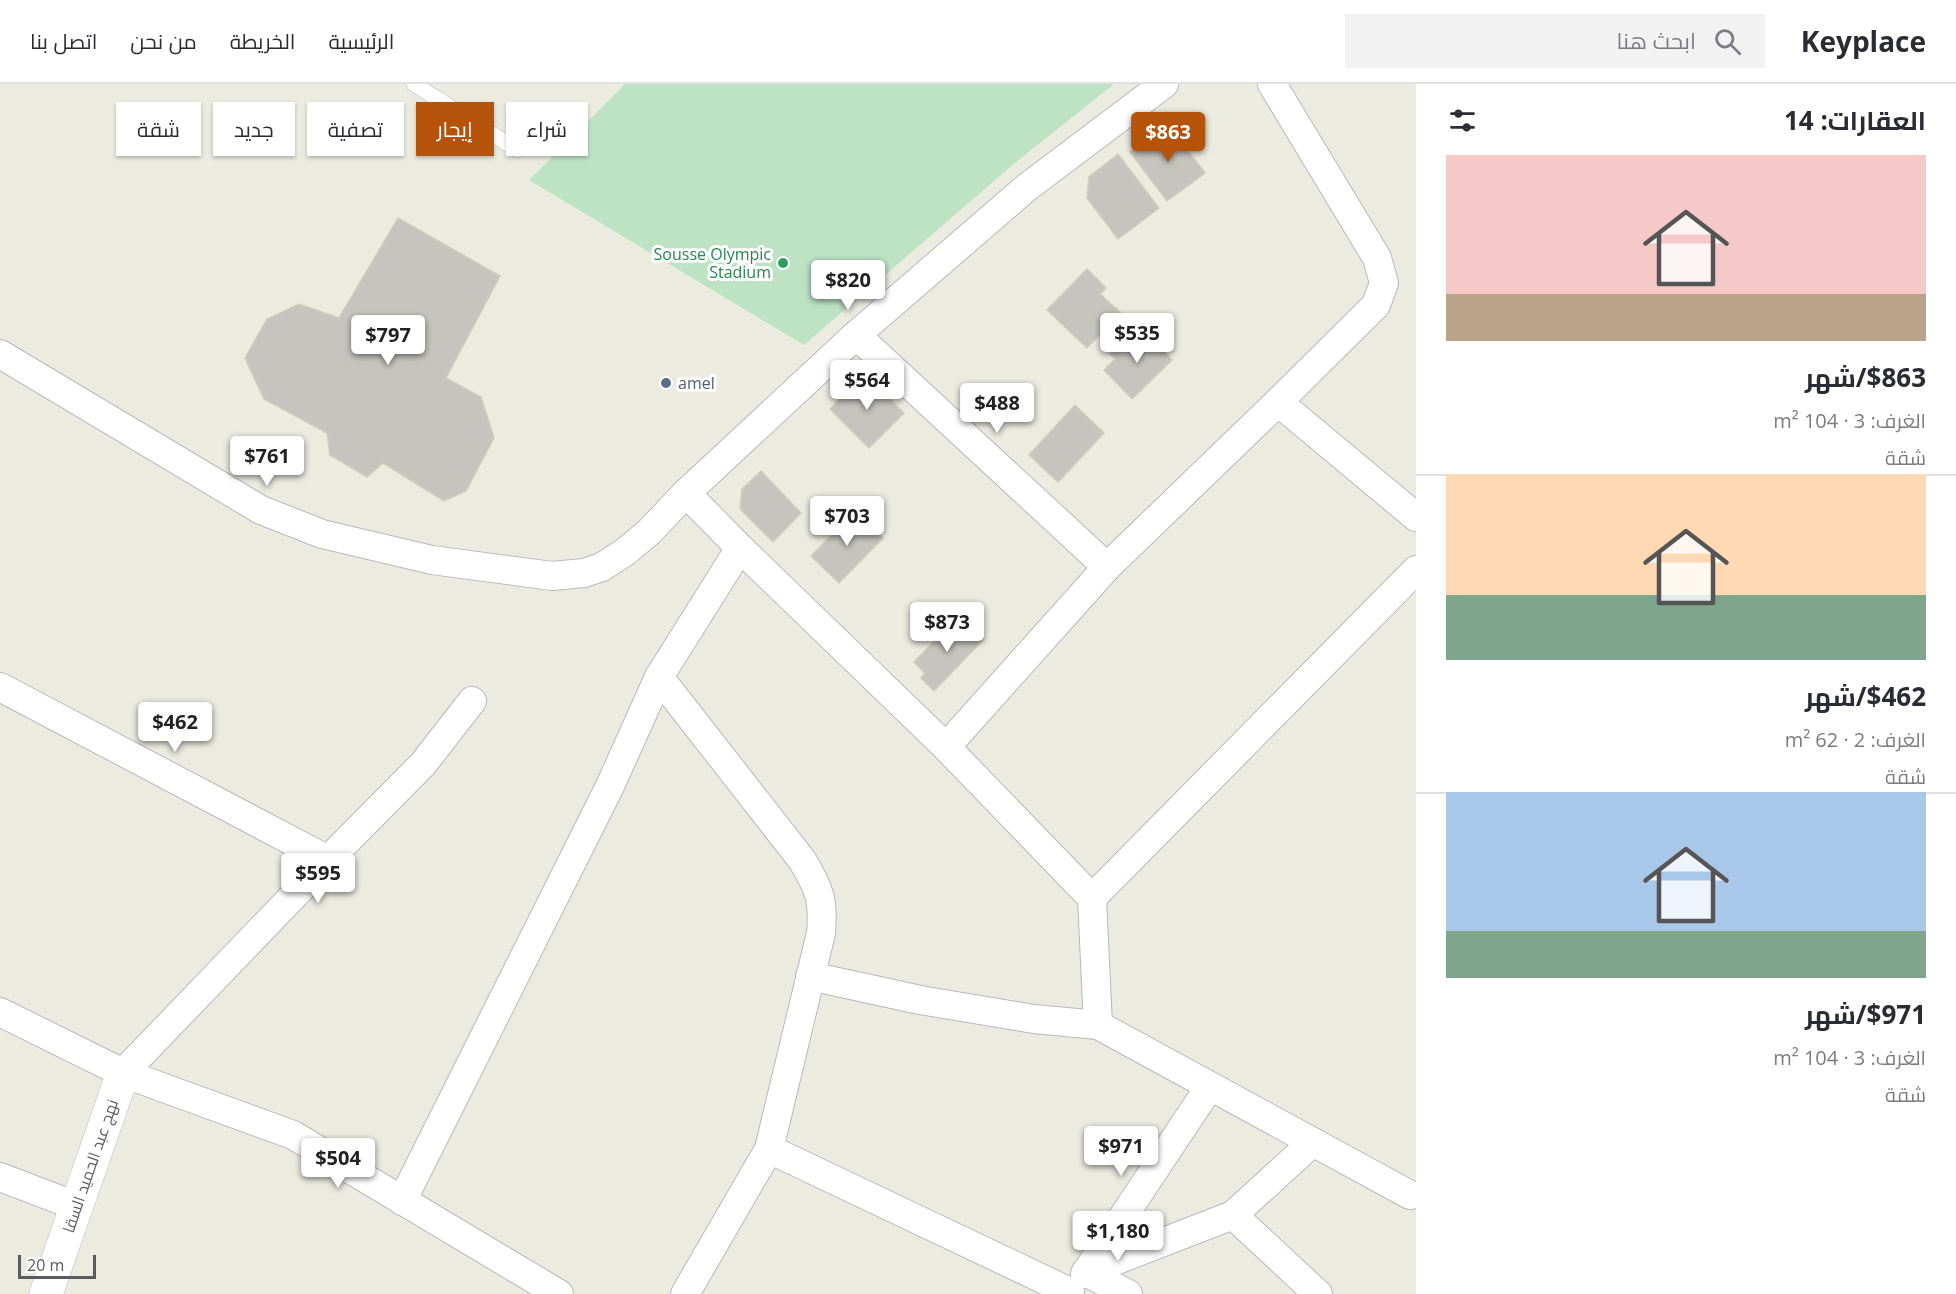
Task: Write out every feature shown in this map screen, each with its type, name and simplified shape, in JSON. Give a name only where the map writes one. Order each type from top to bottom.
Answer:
[{"type":"street","points":[[0,354],[261,510],[322,534],[432,560],[552,576],[584,573],[602,567],[649,532],[686,493],[856,335],[1026,188],[1164,84]]},
{"type":"street","points":[[946,747],[1107,567],[1376,305],[1384,283],[1377,258],[1272,84]]},
{"type":"street","points":[[856,335],[1107,567]]},
{"type":"street","points":[[1278,402],[1416,517]]},
{"type":"street","points":[[686,493],[946,747],[1092,898],[1098,1025]]},
{"type":"street","points":[[402,1201],[610,786],[659,677],[740,548]]},
{"type":"street","points":[[1092,898],[1416,570]]},
{"type":"street","points":[[659,677],[802,860],[816,884],[823,910],[821,933],[769,1149],[685,1294]]},
{"type":"street","points":[[0,687],[327,860]]},
{"type":"street","points":[[123,1073],[327,860],[423,764],[472,701]]},
{"type":"street","points":[[810,976],[920,1000],[1034,1019],[1098,1025],[1410,1195]]},
{"type":"street","points":[[0,1012],[123,1073],[293,1135],[559,1294]]},
{"type":"street","name":"نهج عبد الحميد السقا","points":[[48,1293],[123,1073]]},
{"type":"street","points":[[1075,1286],[1210,1086]]},
{"type":"street","points":[[1075,1286],[1233,1215],[1313,1142]]},
{"type":"street","points":[[769,1149],[1075,1286],[1128,1294]]},
{"type":"street","points":[[0,1177],[76,1206]]},
{"type":"street","points":[[1233,1215],[1318,1294]]},
{"type":"lane","points":[[414,84],[506,142]]},
{"type":"green space","name":"Sousse Olympic Stadium","points":[[625,84],[1114,84],[1016,162],[804,345],[529,180],[553,156],[588,156],[588,121]]},
{"type":"building","points":[[1168,124],[1205,173],[1167,201],[1130,152]]},
{"type":"building","points":[[1118,154],[1159,208],[1118,239],[1087,198],[1089,177]]},
{"type":"building","points":[[398,218],[500,276],[446,378],[481,397],[494,438],[466,491],[444,501],[383,463],[367,477],[330,455],[327,433],[264,399],[245,358],[267,319],[299,304],[339,318]]},
{"type":"building","points":[[1087,269],[1106,288],[1100,294],[1121,313],[1087,348],[1047,310]]},
{"type":"building","points":[[1144,330],[1172,360],[1132,399],[1104,370],[1115,359],[1110,354],[1120,343],[1125,348]]},
{"type":"building","points":[[864,374],[904,413],[869,448],[830,409]]},
{"type":"building","points":[[1075,405],[1104,433],[1058,482],[1029,455]]},
{"type":"building","points":[[761,471],[801,513],[773,542],[740,509],[742,489]]},
{"type":"building","points":[[855,511],[883,538],[839,583],[811,556]]},
{"type":"building","points":[[958,617],[983,640],[934,691],[921,678],[925,673],[914,662]]},
{"type":"place","name":"Sousse Olympic Stadium","points":[[783,263]]},
{"type":"place","name":"amel","points":[[666,383]]}]
